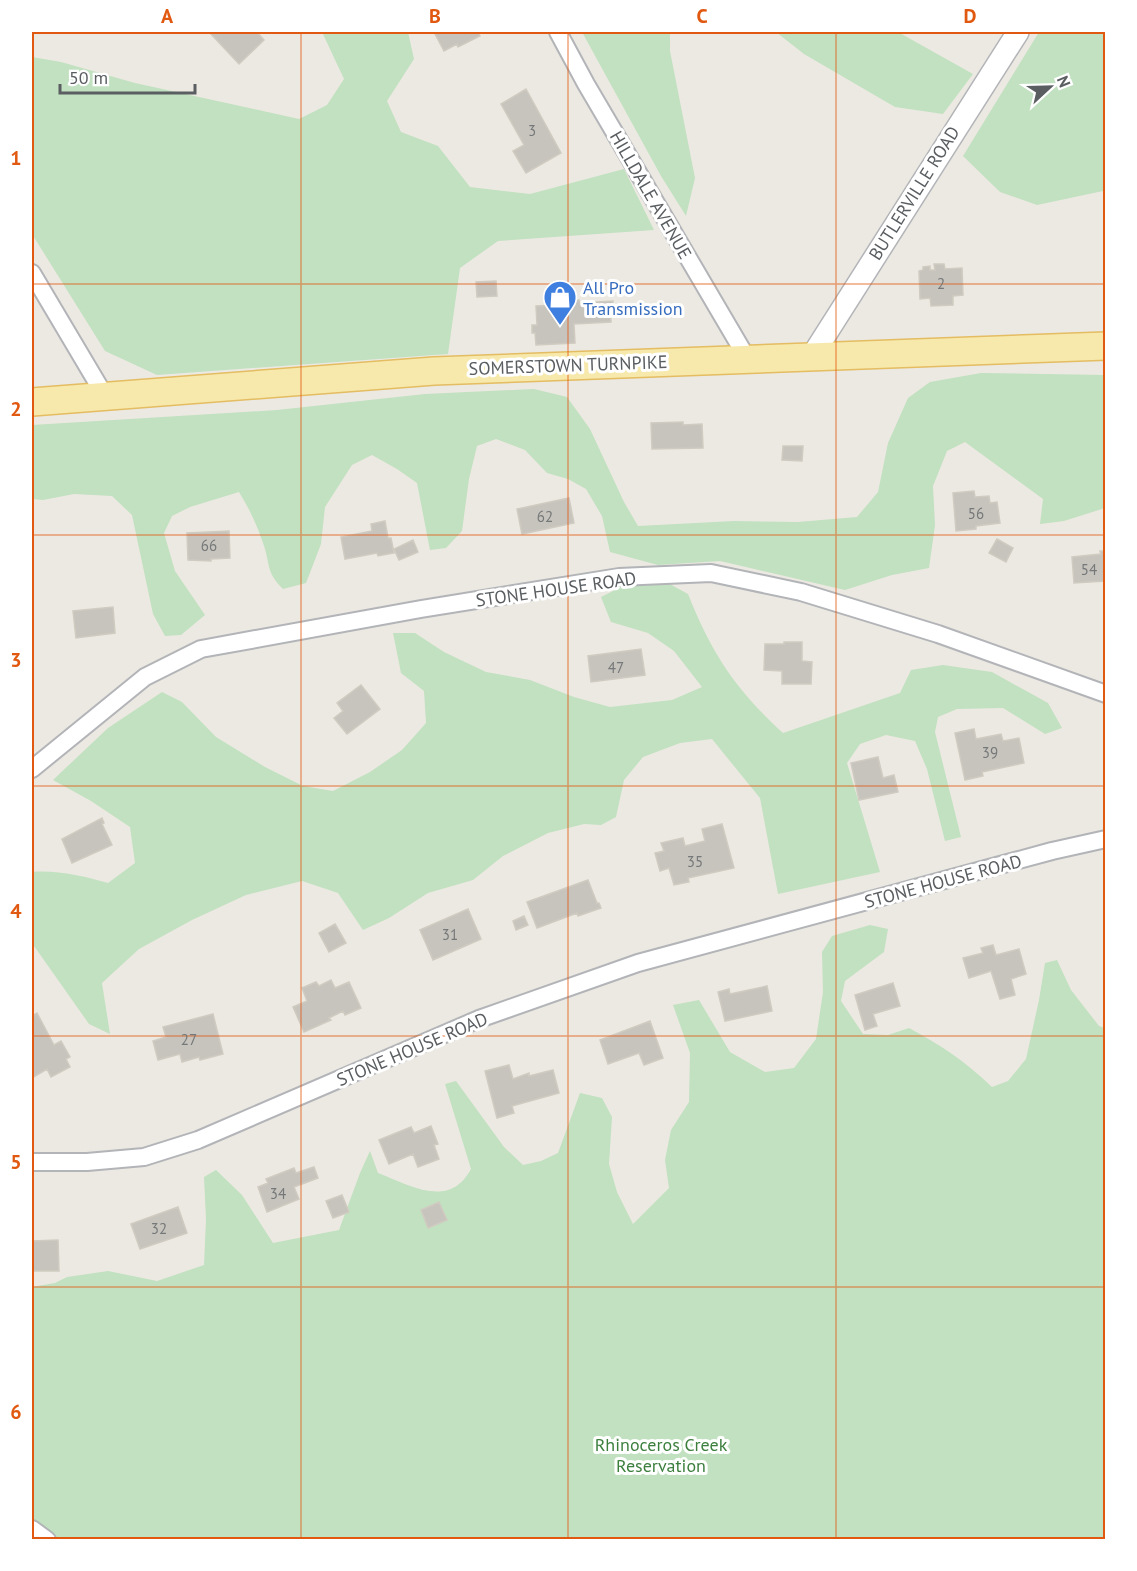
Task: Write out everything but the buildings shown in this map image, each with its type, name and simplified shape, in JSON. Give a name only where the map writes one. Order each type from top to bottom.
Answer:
[{"type":"main road","name":"SOMERSTOWN TURNPIKE","points":[[32,402],[434,371],[1106,346]]},
{"type":"street","name":"HILLDALE AVENUE","points":[[558,32],[586,84],[747,358]]},
{"type":"street","name":"BUTLERVILLE ROAD","points":[[812,356],[1018,32]]},
{"type":"street","points":[[32,273],[105,396]]},
{"type":"street","name":"STONE HOUSE ROAD","points":[[32,769],[145,677],[201,649],[421,609],[619,577],[711,573],[801,592],[938,634],[1106,694]]},
{"type":"street","name":"STONE HOUSE ROAD","points":[[32,1162],[87,1162],[144,1157],[198,1140],[479,1019],[638,963],[1041,854],[1106,839]]},
{"type":"street","points":[[32,1529],[47,1539]]},
{"type":"green space","points":[[322,32],[408,32],[414,59],[387,101],[401,132],[438,146],[470,187],[530,194],[624,169],[654,230],[498,241],[460,268],[448,354],[157,375],[105,351],[32,234],[32,57],[61,62],[135,83],[299,119],[327,105],[344,79]]},
{"type":"green space","points":[[582,32],[670,32],[670,51],[695,178],[686,216],[661,176]]},
{"type":"green space","points":[[776,32],[898,32],[973,74],[943,114],[895,107],[804,54]]},
{"type":"green space","points":[[1039,32],[1105,32],[1106,189],[1037,205],[1000,192],[963,156]]},
{"type":"green space","points":[[981,373],[1105,375],[1105,508],[1064,521],[1040,524],[1043,499],[965,442],[947,451],[933,486],[935,525],[929,568],[892,575],[845,590],[720,561],[658,565],[610,552],[602,516],[586,489],[568,479],[547,473],[525,450],[496,439],[477,446],[469,479],[462,531],[446,548],[430,550],[417,483],[372,455],[352,465],[325,507],[321,544],[306,583],[283,589],[273,577],[258,530],[239,492],[190,507],[172,516],[164,533],[175,571],[205,615],[181,635],[165,636],[153,614],[132,515],[112,496],[74,494],[43,500],[32,499],[32,425],[277,410],[425,394],[534,389],[567,397],[590,429],[624,502],[638,526],[734,521],[798,522],[857,517],[878,492],[888,443],[908,398],[930,382]]},
{"type":"green space","points":[[666,582],[688,594],[706,635],[726,670],[751,701],[783,733],[900,693],[911,670],[943,665],[992,672],[1048,703],[1062,728],[1045,734],[1003,708],[957,709],[938,717],[935,732],[961,837],[945,841],[927,769],[915,741],[886,735],[860,744],[847,763],[880,872],[778,894],[760,798],[712,739],[680,743],[643,757],[624,780],[616,817],[601,825],[584,824],[548,833],[503,856],[473,880],[428,893],[389,918],[363,930],[338,893],[302,881],[246,895],[192,920],[139,949],[102,983],[110,1034],[89,1024],[32,945],[32,872],[61,873],[108,883],[135,863],[130,827],[91,801],[53,780],[108,728],[162,692],[182,702],[216,737],[265,767],[303,786],[333,791],[370,772],[402,750],[426,723],[424,691],[401,673],[393,633],[415,633],[444,652],[486,672],[530,680],[574,697],[610,707],[672,700],[702,687],[674,651],[648,633],[611,622],[601,597],[625,585]]},
{"type":"green space","name":"Rhinoceros Creek Reservation","points":[[870,925],[888,929],[884,952],[845,981],[841,1001],[863,1034],[888,1035],[909,1028],[953,1055],[992,1087],[1008,1081],[1026,1059],[1045,963],[1057,960],[1071,990],[1099,1026],[1105,1028],[1105,1539],[59,1540],[32,1521],[32,1287],[55,1283],[67,1277],[108,1271],[157,1281],[204,1265],[206,1219],[204,1177],[216,1170],[242,1195],[273,1243],[339,1230],[370,1151],[378,1173],[428,1191],[452,1189],[471,1169],[445,1084],[456,1081],[504,1147],[523,1165],[541,1161],[558,1153],[580,1093],[602,1098],[612,1117],[609,1164],[617,1192],[633,1224],[669,1188],[665,1160],[671,1130],[689,1102],[690,1053],[673,1005],[699,1000],[730,1052],[765,1072],[794,1068],[816,1039],[823,992],[822,952],[832,936]]},
{"type":"place","name":"All Pro Transmission","points":[[560,326]]}]
